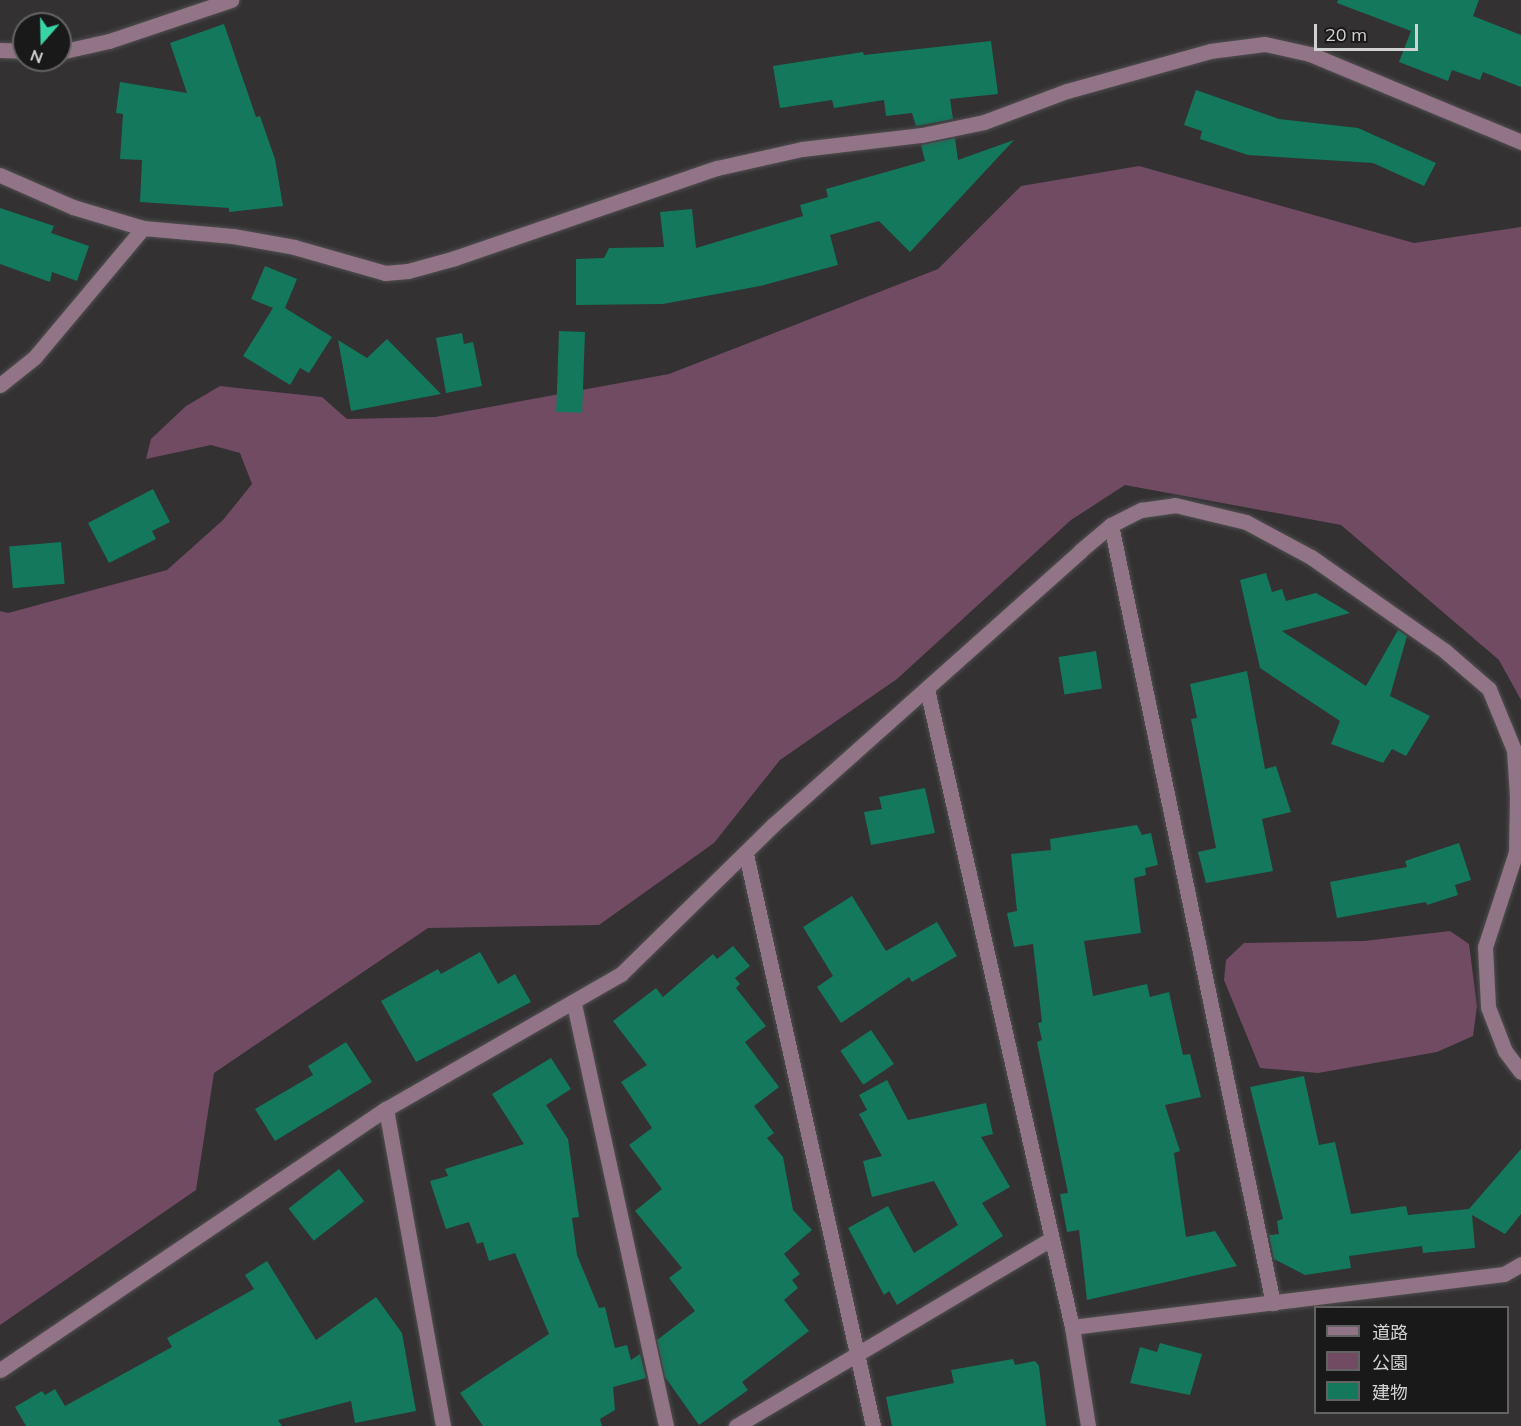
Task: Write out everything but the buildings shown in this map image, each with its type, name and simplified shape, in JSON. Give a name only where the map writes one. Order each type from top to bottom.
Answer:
[{"type":"street","points":[[72,49],[109,41],[231,0]]},
{"type":"street","points":[[0,175],[73,207],[143,228],[233,236],[294,247],[385,273],[408,272],[717,168],[802,149],[922,135],[984,122],[1067,91],[1199,54],[1265,44],[1310,54],[1521,142]]},
{"type":"street","points":[[0,385],[34,358],[143,228]]},
{"type":"street","points":[[0,1370],[386,1109],[574,1004],[621,974],[746,854],[773,825],[1111,525],[1141,510],[1175,505],[1246,522],[1311,557],[1445,651],[1489,690],[1514,750],[1517,796],[1516,852],[1485,947],[1488,1007],[1505,1051],[1521,1072]]},
{"type":"street","points":[[1111,525],[1273,1303]]},
{"type":"street","points":[[927,689],[1072,1327],[1088,1426]]},
{"type":"street","points":[[746,854],[873,1426]]},
{"type":"street","points":[[574,1004],[666,1426]]},
{"type":"street","points":[[386,1109],[442,1426]]},
{"type":"street","points":[[736,1426],[857,1357],[1051,1239]]},
{"type":"street","points":[[1072,1327],[1504,1274],[1521,1264]]},
{"type":"green space","points":[[1139,166],[1414,243],[1521,227],[1521,700],[1499,660],[1341,525],[1125,485],[1071,520],[897,679],[780,760],[714,843],[599,925],[428,928],[214,1073],[196,1190],[0,1325],[0,611],[8,613],[167,570],[223,520],[252,484],[240,453],[211,445],[146,459],[151,439],[186,406],[220,386],[322,397],[347,419],[435,417],[669,374],[938,269],[1021,186]]},
{"type":"green space","points":[[1450,931],[1469,944],[1477,1006],[1473,1036],[1437,1052],[1318,1073],[1260,1068],[1224,980],[1226,960],[1244,943],[1364,941]]}]
